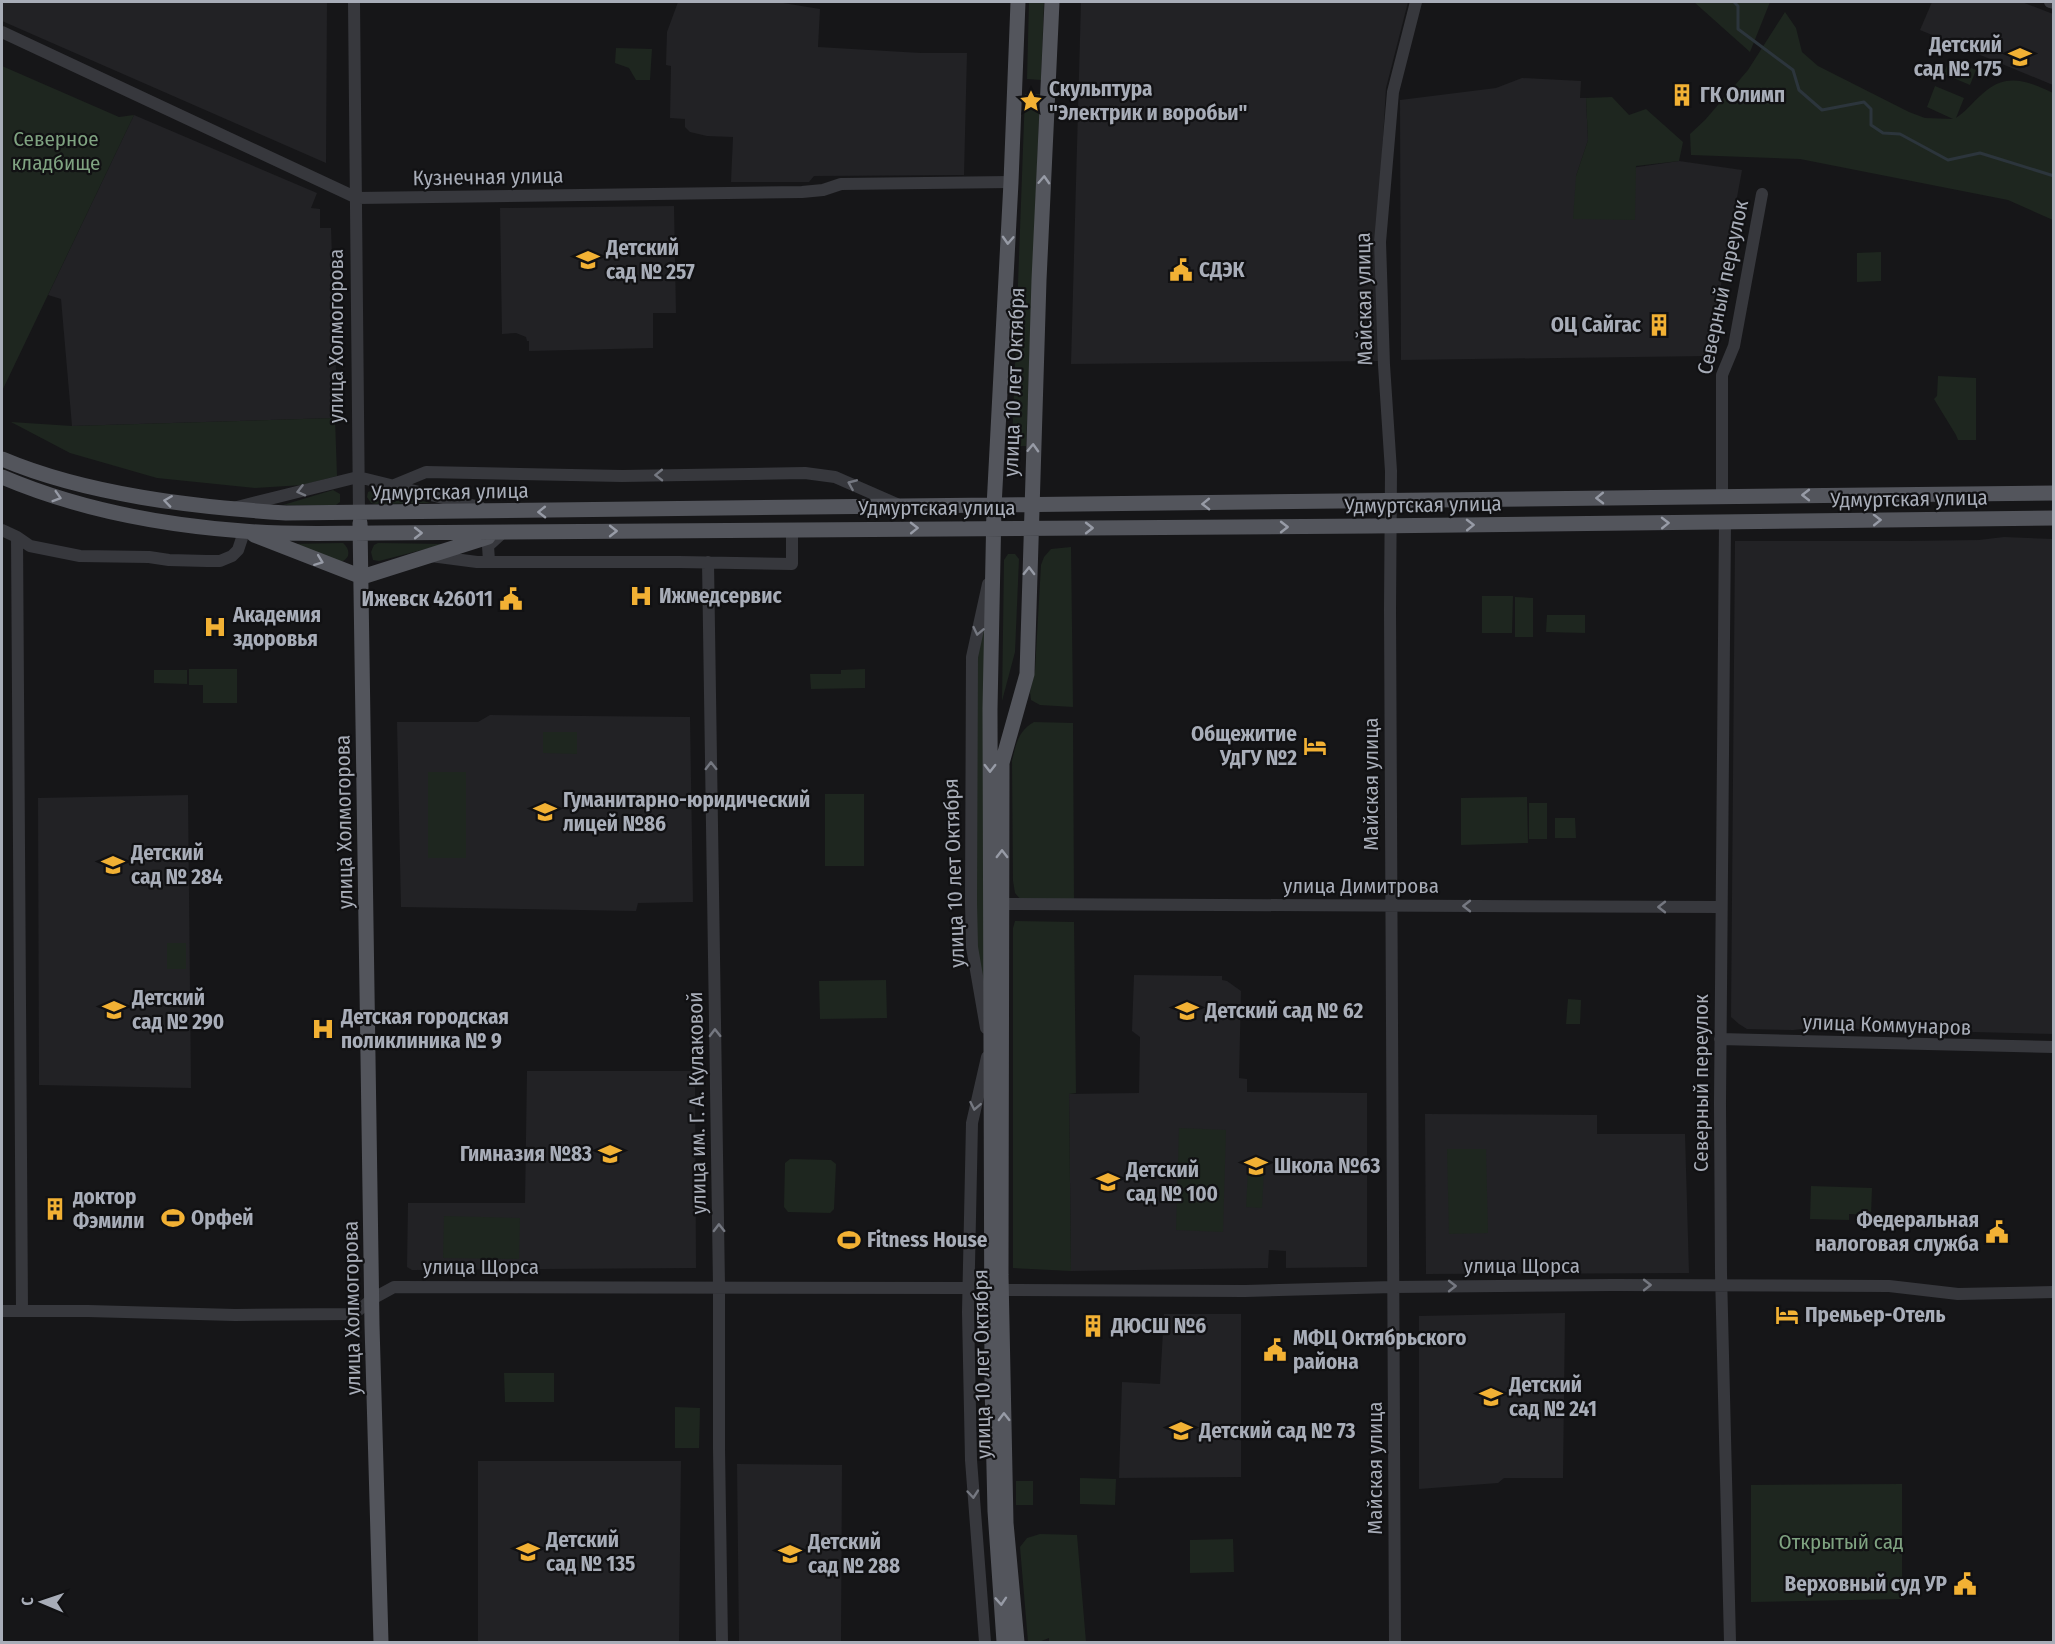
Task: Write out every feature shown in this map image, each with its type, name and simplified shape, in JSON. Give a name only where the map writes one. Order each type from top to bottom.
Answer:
[{"type":"main road","name":"улица 10 лет Октября","points":[[1004,1642],[995,1511],[995,904],[990,709],[994,507],[1018,2]]},
{"type":"main road","name":"улица 10 лет Октября","points":[[1017,1642],[1006,1523],[989,1049],[1002,764],[1027,674],[1030,529],[1052,2]]},
{"type":"main road","name":"Удмуртская улица","points":[[2,459],[23,468],[154,500],[226,509],[286,513],[994,507],[2054,493]]},
{"type":"main road","name":"Удмуртская улица","points":[[2,477],[57,497],[123,514],[244,532],[1030,529],[2054,518]]},
{"type":"main road","points":[[1443,501],[1437,513],[1438,519],[1445,525]]},
{"type":"main road","name":"улица Холмогорова","points":[[359,514],[362,577],[371,1283],[381,1642]]},
{"type":"main road","points":[[244,532],[362,577],[503,532]]},
{"type":"street","name":"улица Холмогорова","points":[[354,2],[359,514]]},
{"type":"street","name":"Майская улица","points":[[1395,1642],[1391,526],[1390,446],[1384,364],[1380,242],[1393,92],[1416,2]]},
{"type":"street","name":"Кузнечная улица","points":[[2,32],[357,198],[802,192],[823,190],[841,184],[1011,182]]},
{"type":"street","name":"Северный переулок","points":[[1722,496],[1722,375],[1734,346],[1762,194]]},
{"type":"street","name":"Удмуртская улица","points":[[392,486],[426,472],[622,476],[805,473],[835,477],[905,507]]},
{"type":"street","points":[[226,509],[358,477],[501,512]]},
{"type":"street","name":"Северный переулок","points":[[1725,523],[1720,1039],[1721,1286],[1730,1642]]},
{"type":"street","points":[[2,530],[30,546],[80,556],[207,561],[220,561],[232,556],[238,550],[244,532]]},
{"type":"street","points":[[431,556],[489,561],[792,564],[792,530]]},
{"type":"street","points":[[489,561],[488,546],[503,532]]},
{"type":"street","points":[[17,537],[22,1311]]},
{"type":"street","name":"улица 10 лет Октября","points":[[985,1642],[970,1460],[969,1288],[972,1124],[989,1049],[972,947],[972,657],[994,553]]},
{"type":"street","name":"улица им. Г. А. Кулаковой","points":[[708,562],[722,1642]]},
{"type":"street","name":"улица Димитрова","points":[[995,904],[1721,907]]},
{"type":"street","name":"улица Коммунаров","points":[[1720,1039],[2054,1047]]},
{"type":"street","points":[[371,1283],[394,1287]]},
{"type":"street","name":"улица Щорса","points":[[996,1290],[1245,1291],[1393,1287],[1889,1286],[1958,1294],[2054,1292]]},
{"type":"street","name":"улица Щорса","points":[[354,1314],[372,1299],[394,1287],[969,1288]]},
{"type":"street","points":[[2,1311],[224,1315],[354,1314],[372,1324]]},
{"type":"shaded area","points":[[2,2],[327,2],[326,163],[2,21]]},
{"type":"shaded area","points":[[678,2],[777,2],[820,9],[818,47],[921,53],[967,53],[964,175],[814,176],[809,182],[731,182],[733,137],[707,136],[690,132],[685,127],[685,119],[670,118],[671,66],[666,65],[667,32]]},
{"type":"shaded area","points":[[1081,2],[1408,2],[1386,88],[1381,172],[1379,361],[1071,364]]},
{"type":"shaded area","name":"Детский сад № 175","points":[[1932,2],[2022,2],[2053,14],[2053,85],[1920,30]]},
{"type":"shaded area","points":[[1522,78],[1581,81],[1580,98],[1586,98],[1588,140],[1576,176],[1679,161],[1742,170],[1708,356],[1401,360],[1400,100],[1496,88]]},
{"type":"shaded area","points":[[134,115],[317,193],[311,208],[320,209],[320,228],[331,228],[337,398],[335,398],[335,418],[72,426],[61,299],[48,295]]},
{"type":"shaded area","name":"Детский сад № 257","points":[[674,206],[676,313],[653,313],[653,348],[529,351],[529,341],[526,337],[516,333],[502,334],[500,208]]},
{"type":"shaded area","points":[[2004,537],[2053,539],[2053,1034],[1811,1028],[1747,1029],[1731,1017],[1735,541],[1979,540]]},
{"type":"shaded area","name":"Гуманитарно-юридический лицей №86","points":[[490,715],[690,717],[693,902],[638,903],[636,911],[401,907],[397,722],[478,722]]},
{"type":"shaded area","points":[[188,795],[191,1088],[39,1085],[38,798]]},
{"type":"shaded area","name":"Школа №63","points":[[1134,975],[1222,976],[1222,980],[1241,991],[1239,1078],[1247,1079],[1247,1092],[1367,1093],[1367,1267],[1286,1268],[1286,1251],[1269,1250],[1268,1268],[1071,1271],[1069,1094],[1139,1093],[1140,1037],[1132,1031]]},
{"type":"shaded area","name":"Гимназия №83","points":[[527,1071],[695,1071],[696,1268],[412,1270],[407,1267],[408,1203],[525,1203]]},
{"type":"shaded area","points":[[1425,1114],[1597,1115],[1597,1134],[1685,1134],[1689,1273],[1426,1274]]},
{"type":"shaded area","name":"Детский сад № 241","points":[[1565,1313],[1563,1478],[1504,1478],[1498,1483],[1419,1489],[1419,1316]]},
{"type":"shaded area","name":"Детский сад № 73","points":[[1164,1314],[1241,1314],[1241,1477],[1119,1478],[1122,1382],[1160,1384]]},
{"type":"shaded area","points":[[478,1461],[681,1461],[679,1642],[478,1642]]},
{"type":"shaded area","name":"Детский сад № 288","points":[[737,1464],[842,1465],[841,1642],[739,1642]]},
{"type":"green space","points":[[1029,2],[1044,2],[1041,80],[1027,79]]},
{"type":"green space","points":[[1694,2],[1770,2],[1750,52]]},
{"type":"green space","points":[[1785,12],[1796,28],[1802,52],[1818,66],[1925,118],[1953,119],[1927,107],[1935,86],[1964,98],[1956,118],[1987,90],[2004,81],[2029,83],[2053,93],[2053,220],[2008,200],[1800,159],[1691,155],[1690,134],[1748,70]]},
{"type":"green space","points":[[616,48],[652,49],[650,80],[636,80],[629,68],[615,63]]},
{"type":"green space","points":[[1949,59],[1976,70],[1970,85],[1944,74]]},
{"type":"green space","name":"Северное кладбище","points":[[2,66],[119,117],[134,115],[2,391]]},
{"type":"green space","points":[[1025,94],[1040,94],[1026,446],[1012,446]]},
{"type":"green space","points":[[1612,97],[1629,115],[1646,109],[1683,142],[1679,161],[1636,166],[1635,220],[1573,219],[1576,176],[1588,140],[1586,98]]},
{"type":"green space","points":[[1881,252],[1881,281],[1857,282],[1857,253]]},
{"type":"green space","points":[[1938,376],[1976,378],[1976,440],[1958,440],[1934,399],[1937,396]]},
{"type":"green space","points":[[335,418],[337,476],[303,485],[255,488],[157,478],[70,453],[11,422],[72,426]]},
{"type":"green space","points":[[333,490],[340,494],[340,502],[336,505],[283,505]]},
{"type":"green space","points":[[374,490],[431,503],[371,503],[367,497],[368,492]]},
{"type":"green space","points":[[343,543],[348,553],[347,558],[341,562],[287,544]]},
{"type":"green space","points":[[378,543],[445,544],[379,561],[373,560],[371,552],[374,545]]},
{"type":"green space","points":[[1071,547],[1073,707],[1040,705],[1031,700],[1030,692],[1035,670],[1041,565],[1051,549]]},
{"type":"green space","points":[[1008,554],[1015,554],[1019,559],[1015,652],[1002,701],[1004,560]]},
{"type":"green space","points":[[1482,596],[1513,596],[1512,633],[1482,633]]},
{"type":"green space","points":[[1515,597],[1533,598],[1533,637],[1515,637]]},
{"type":"green space","points":[[1547,615],[1585,615],[1585,633],[1546,632]]},
{"type":"green space","points":[[985,619],[984,997],[977,944],[976,650]]},
{"type":"green space","points":[[189,669],[237,669],[237,703],[203,703],[203,685],[189,685]]},
{"type":"green space","points":[[865,669],[865,688],[811,689],[810,674],[841,674],[841,670]]},
{"type":"green space","points":[[154,670],[187,670],[187,684],[154,683]]},
{"type":"green space","points":[[1034,722],[1073,723],[1074,900],[1021,900],[1015,893],[1012,761],[1021,734]]},
{"type":"green space","points":[[543,732],[577,732],[577,754],[543,753]]},
{"type":"green space","points":[[428,772],[466,772],[466,858],[428,858]]},
{"type":"green space","points":[[825,794],[864,794],[864,866],[825,866]]},
{"type":"green space","points":[[1527,797],[1528,843],[1461,845],[1461,798]]},
{"type":"green space","points":[[1529,803],[1547,803],[1547,839],[1529,839]]},
{"type":"green space","points":[[1555,818],[1575,818],[1576,838],[1555,838]]},
{"type":"green space","points":[[1015,921],[1074,922],[1076,1093],[1069,1094],[1071,1271],[1013,1268],[1013,928]]},
{"type":"green space","points":[[167,943],[186,943],[186,969],[167,969]]},
{"type":"green space","points":[[886,980],[887,1018],[820,1019],[819,981]]},
{"type":"green space","points":[[1568,999],[1581,1000],[1580,1024],[1566,1024]]},
{"type":"green space","points":[[1179,1128],[1226,1130],[1223,1232],[1176,1230]]},
{"type":"green space","points":[[1447,1149],[1486,1149],[1488,1233],[1449,1234]]},
{"type":"green space","points":[[790,1159],[831,1160],[836,1164],[834,1209],[830,1213],[788,1212],[784,1207],[785,1163]]},
{"type":"green space","points":[[1248,1170],[1264,1171],[1262,1208],[1246,1207]]},
{"type":"green space","points":[[1811,1186],[1872,1188],[1871,1215],[1849,1214],[1849,1220],[1810,1219]]},
{"type":"green space","points":[[444,1216],[520,1218],[519,1259],[443,1258]]},
{"type":"green space","points":[[504,1373],[554,1373],[554,1402],[505,1402]]},
{"type":"green space","points":[[675,1407],[700,1408],[699,1448],[675,1448]]},
{"type":"green space","points":[[1080,1478],[1116,1479],[1115,1505],[1080,1504]]},
{"type":"green space","points":[[1016,1481],[1033,1481],[1033,1505],[1016,1505]]},
{"type":"green space","name":"Открытый сад","points":[[1902,1484],[1902,1599],[1751,1602],[1751,1485]]},
{"type":"green space","points":[[1040,1534],[1077,1535],[1086,1642],[1049,1642],[1049,1638],[1039,1642],[1028,1642],[1020,1547],[1027,1538]]},
{"type":"green space","points":[[1233,1539],[1234,1572],[1190,1573],[1190,1540]]},
{"type":"waterway","points":[[1734,2],[1738,6],[1738,29],[1793,70],[1799,90],[1822,110],[1864,102],[1871,109],[1871,125],[1883,133],[1900,134],[1948,160],[1980,153],[2054,176]]},
{"type":"place","name":"Детский сад № 175","points":[[2020,57]]},
{"type":"place","name":"ГК Олимп","points":[[1682,95]]},
{"type":"place","name":"Скульптура \"Электрик и воробьи\"","points":[[1031,101]]},
{"type":"place","name":"Детский сад № 257","points":[[588,260]]},
{"type":"place","name":"СДЭК","points":[[1181,270]]},
{"type":"place","name":"ОЦ Сайгас","points":[[1659,325]]},
{"type":"place","name":"Ижмедсервис","points":[[641,596]]},
{"type":"place","name":"Ижевск 426011","points":[[511,599]]},
{"type":"place","name":"Академия здоровья","points":[[215,627]]},
{"type":"place","name":"Общежитие УдГУ №2","points":[[1315,746]]},
{"type":"place","name":"Гуманитарно-юридический лицей №86","points":[[545,812]]},
{"type":"place","name":"Детский сад № 284","points":[[113,865]]},
{"type":"place","name":"Детский сад № 290","points":[[114,1010]]},
{"type":"place","name":"Детский сад № 62","points":[[1187,1011]]},
{"type":"place","name":"Детская городская поликлиника № 9","points":[[323,1029]]},
{"type":"place","name":"Гимназия №83","points":[[610,1154]]},
{"type":"place","name":"Школа №63","points":[[1256,1166]]},
{"type":"place","name":"Детский сад № 100","points":[[1108,1182]]},
{"type":"place","name":"доктор Фэмили","points":[[55,1209]]},
{"type":"place","name":"Орфей","points":[[173,1218]]},
{"type":"place","name":"Федеральная налоговая служба","points":[[1997,1232]]},
{"type":"place","name":"Fitness House","points":[[849,1240]]},
{"type":"place","name":"Премьер-Отель","points":[[1787,1315]]},
{"type":"place","name":"ДЮСШ №6","points":[[1093,1326]]},
{"type":"place","name":"МФЦ Октябрьского района","points":[[1275,1350]]},
{"type":"place","name":"Детский сад № 241","points":[[1491,1397]]},
{"type":"place","name":"Детский сад № 73","points":[[1181,1431]]},
{"type":"place","name":"Детский сад № 135","points":[[528,1552]]},
{"type":"place","name":"Детский сад № 288","points":[[790,1554]]},
{"type":"place","name":"Верховный суд УР","points":[[1965,1584]]}]
